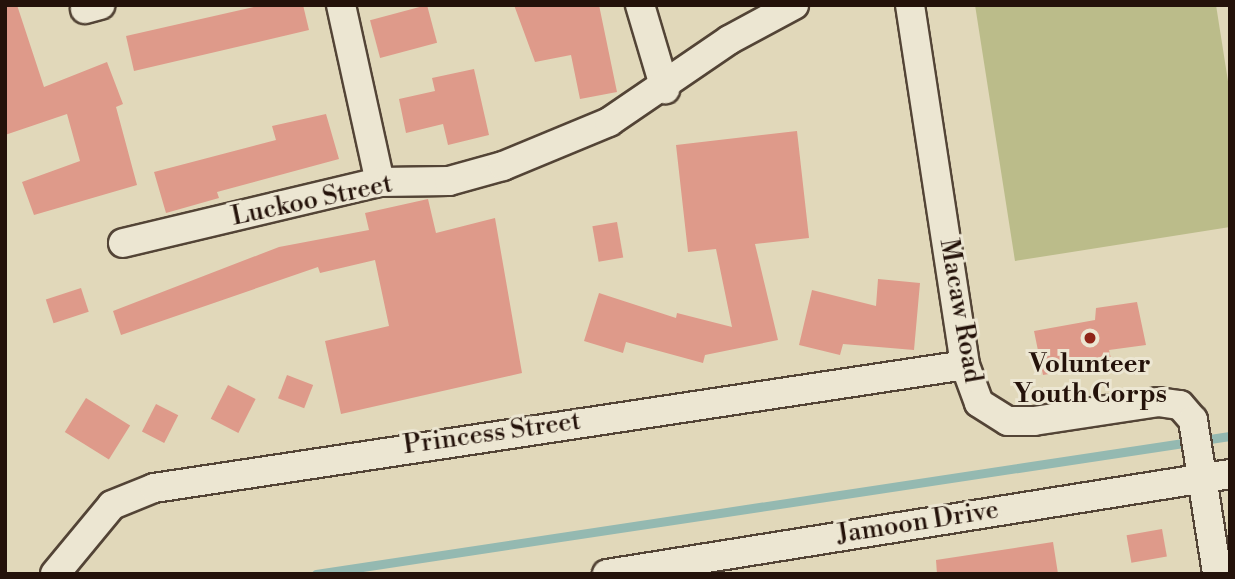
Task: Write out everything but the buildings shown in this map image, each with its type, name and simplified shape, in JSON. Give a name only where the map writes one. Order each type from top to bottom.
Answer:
[{"type":"street","points":[[341,5],[380,182]]},
{"type":"street","points":[[640,5],[666,89]]},
{"type":"street","name":"Luckoo Street","points":[[123,243],[380,182],[449,181],[503,166],[609,122],[666,89],[730,40],[794,5]]},
{"type":"street","name":"Macaw Road","points":[[909,5],[965,365],[979,402],[1008,421],[1158,402],[1180,405],[1193,420],[1210,469],[1217,574]]},
{"type":"street","name":"Princess Street","points":[[55,574],[112,505],[154,488],[965,365]]},
{"type":"street","name":"Jamoon Drive","points":[[616,573],[1210,469]]},
{"type":"green space","points":[[975,5],[1216,5],[1230,94],[1230,227],[1015,261]]},
{"type":"waterway","points":[[316,574],[1230,436]]},
{"type":"place","name":"Volunteer Youth Corps","points":[[1090,338]]}]
